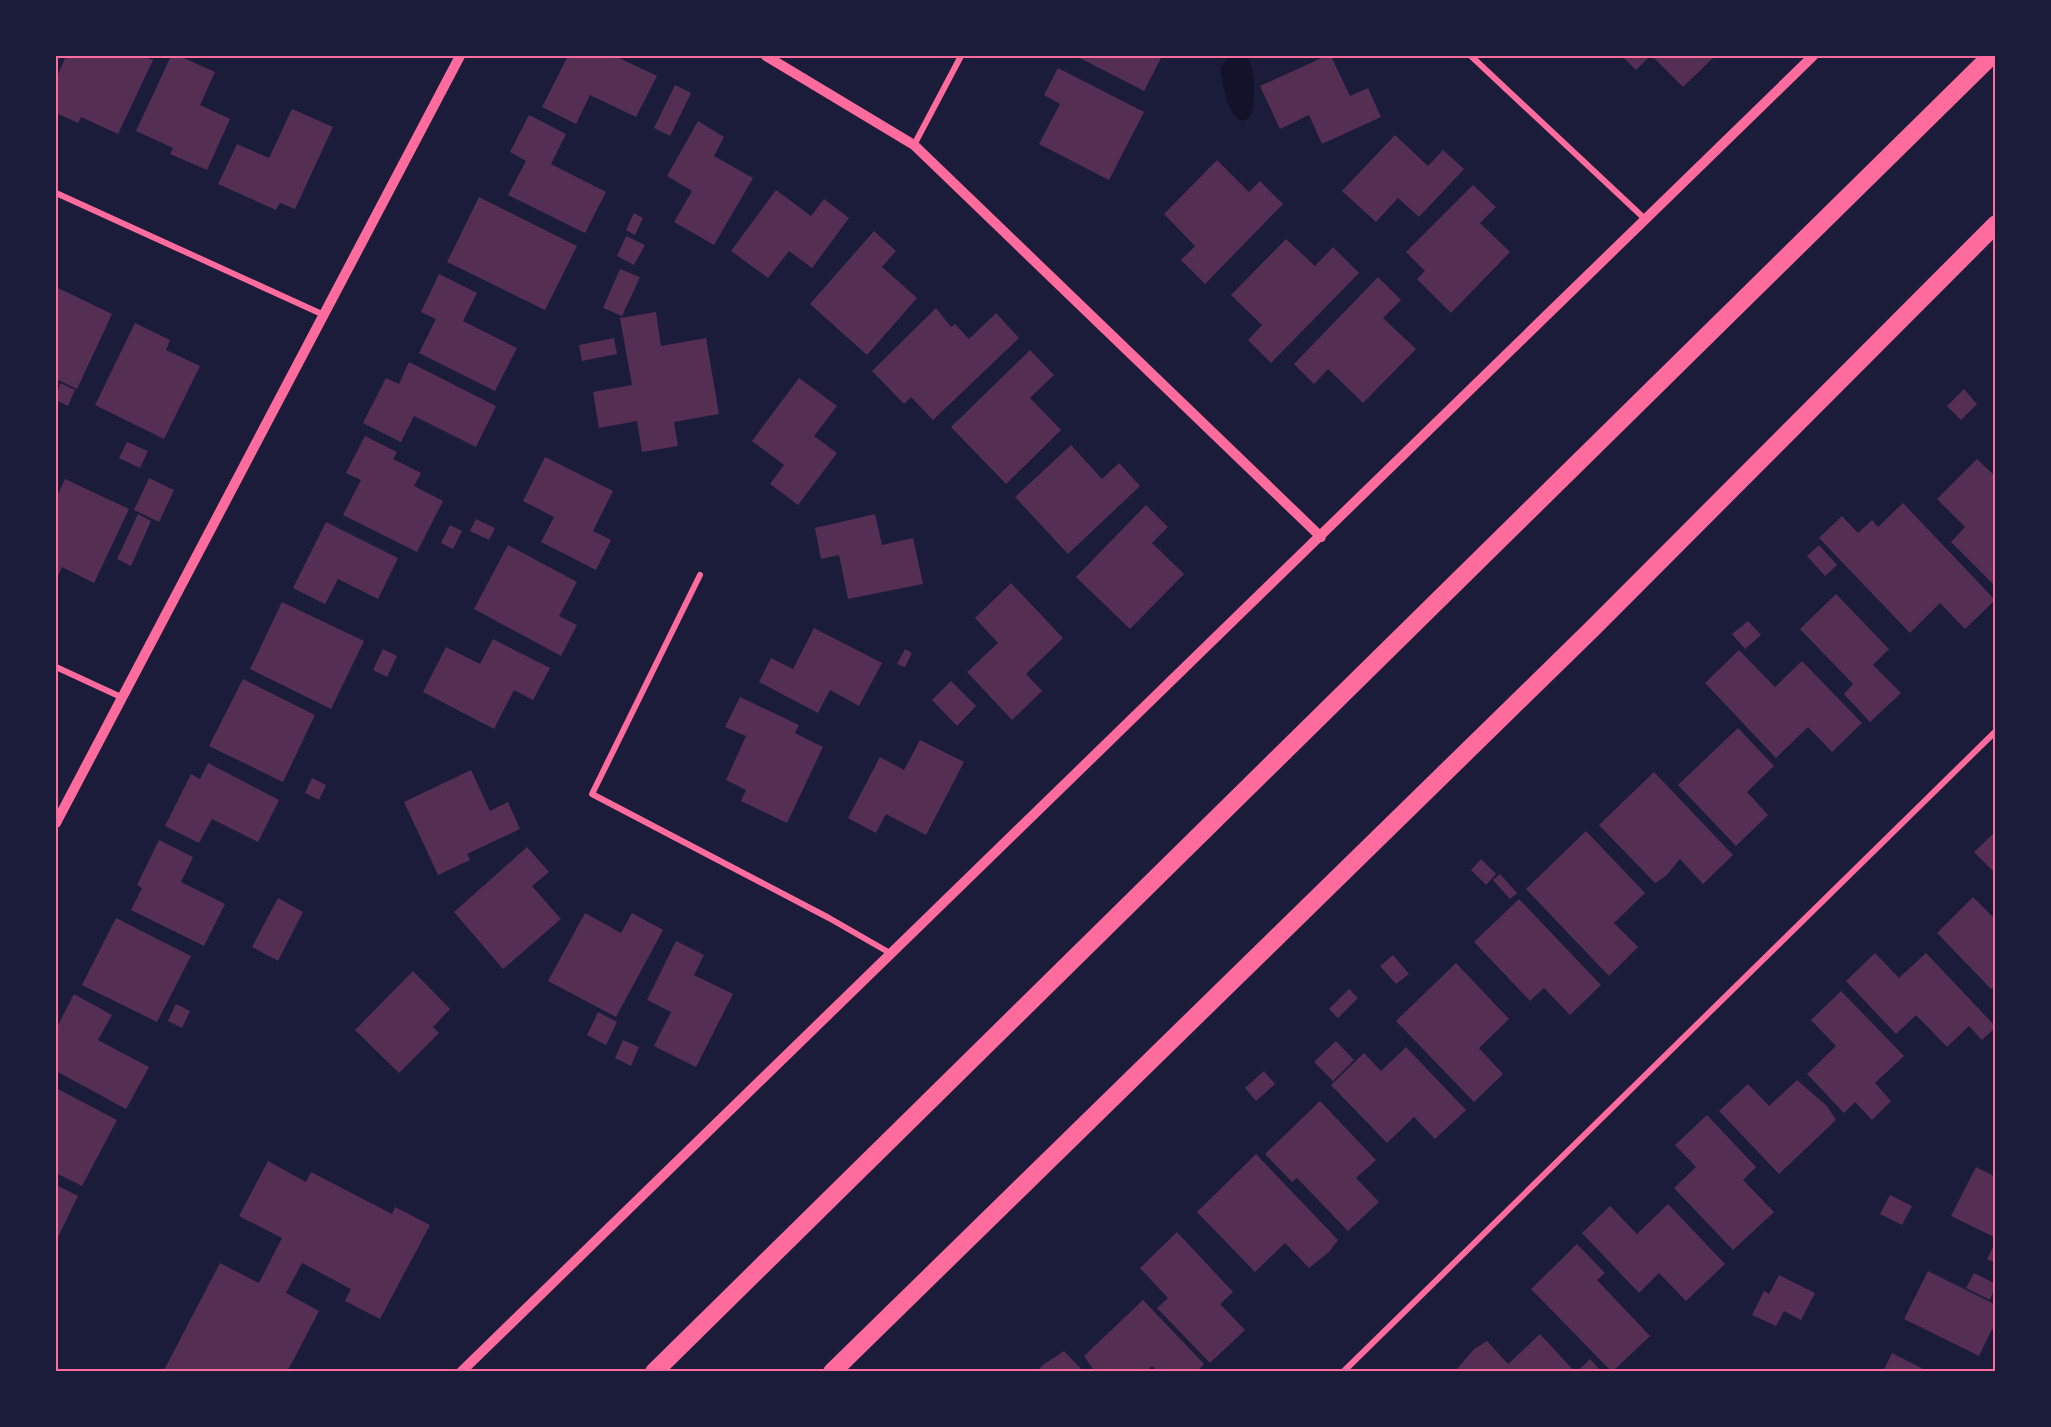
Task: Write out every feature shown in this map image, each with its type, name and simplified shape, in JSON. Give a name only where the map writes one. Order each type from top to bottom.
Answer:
[{"type":"highway","points":[[654,1371],[1991,56]]},
{"type":"highway","points":[[832,1371],[1592,629],[1995,224]]},
{"type":"street","points":[[56,823],[460,56]]},
{"type":"street","points":[[766,56],[914,145],[1321,537]]},
{"type":"street","points":[[914,145],[961,56]]},
{"type":"street","points":[[1471,56],[1644,219]]},
{"type":"street","points":[[461,1371],[1813,56]]},
{"type":"street","points":[[56,193],[324,315]]},
{"type":"street","points":[[700,575],[592,794],[829,918],[890,953]]},
{"type":"street","points":[[56,667],[121,697]]},
{"type":"street","points":[[1343,1371],[1995,731]]},
{"type":"shaded area","points":[[1230,56],[1246,57],[1252,68],[1254,84],[1252,113],[1243,121],[1233,113],[1224,90],[1220,67]]},
{"type":"building","points":[[66,56],[142,56],[153,60],[118,134],[81,117],[78,123],[56,113],[56,79]]},
{"type":"building","points":[[171,56],[179,56],[215,72],[200,105],[230,119],[207,170],[170,154],[173,148],[136,131]]},
{"type":"building","points":[[568,56],[615,56],[657,76],[636,117],[590,95],[576,124],[542,107]]},
{"type":"building","points":[[1076,56],[1162,56],[1144,91]]},
{"type":"building","points":[[1326,56],[1331,56],[1350,96],[1368,88],[1381,117],[1322,144],[1309,115],[1280,129],[1260,86]]},
{"type":"building","points":[[1622,56],[1650,56],[1636,70]]},
{"type":"building","points":[[1652,56],[1715,56],[1683,87]]},
{"type":"building","points":[[1058,68],[1144,112],[1109,180],[1039,144],[1060,104],[1044,95]]},
{"type":"building","points":[[675,85],[691,93],[670,136],[654,128]]},
{"type":"building","points":[[292,109],[333,127],[295,209],[280,203],[276,210],[218,184],[237,144],[269,158]]},
{"type":"building","points":[[529,115],[566,134],[551,164],[606,192],[585,233],[508,195],[526,161],[510,152]]},
{"type":"building","points":[[698,121],[724,137],[714,156],[753,178],[714,245],[674,222],[692,191],[667,176]]},
{"type":"building","points":[[1395,135],[1428,166],[1443,150],[1464,169],[1419,217],[1398,198],[1376,222],[1342,191]]},
{"type":"building","points":[[1217,160],[1249,192],[1260,181],[1283,204],[1205,284],[1181,260],[1195,246],[1164,214]]},
{"type":"building","points":[[1473,185],[1496,207],[1480,223],[1510,252],[1451,313],[1417,279],[1425,271],[1406,252]]},
{"type":"building","points":[[776,190],[811,216],[824,199],[849,218],[812,268],[789,251],[768,278],[731,251]]},
{"type":"building","points":[[479,197],[577,246],[545,310],[447,262]]},
{"type":"building","points":[[634,213],[643,218],[635,235],[626,230]]},
{"type":"building","points":[[874,231],[896,251],[882,267],[917,298],[867,355],[810,304]]},
{"type":"building","points":[[626,236],[645,245],[634,265],[617,256]]},
{"type":"building","points":[[1286,239],[1315,266],[1333,247],[1359,273],[1271,363],[1248,340],[1262,325],[1231,295]]},
{"type":"building","points":[[620,269],[640,277],[622,316],[603,308]]},
{"type":"building","points":[[439,274],[477,293],[463,321],[517,348],[495,391],[419,353],[436,319],[421,312]]},
{"type":"building","points":[[1378,277],[1401,300],[1383,318],[1416,349],[1363,403],[1328,369],[1314,384],[1294,364]]},
{"type":"building","points":[[56,287],[112,314],[77,389],[56,379]]},
{"type":"building","points":[[936,308],[951,327],[955,324],[969,339],[996,313],[1019,338],[933,420],[911,397],[904,404],[872,371]]},
{"type":"building","points":[[656,312],[661,346],[706,338],[719,414],[674,422],[678,446],[642,452],[637,421],[599,428],[593,392],[632,385],[620,318]]},
{"type":"building","points":[[135,323],[170,340],[166,350],[200,366],[164,439],[95,405]]},
{"type":"building","points":[[614,338],[617,354],[582,361],[579,345]]},
{"type":"building","points":[[1030,350],[1054,375],[1030,398],[1061,430],[1006,484],[951,427]]},
{"type":"building","points":[[409,362],[496,406],[476,447],[414,416],[401,442],[363,423],[386,378],[399,384]]},
{"type":"building","points":[[799,378],[837,406],[814,436],[837,453],[798,505],[770,484],[784,465],[752,441]]},
{"type":"building","points":[[60,383],[75,390],[68,406],[56,400]]},
{"type":"building","points":[[1964,389],[1977,404],[1961,420],[1947,406]]},
{"type":"building","points":[[365,436],[397,452],[393,459],[421,473],[414,486],[443,501],[417,552],[343,515],[361,480],[346,473]]},
{"type":"building","points":[[127,442],[148,451],[140,468],[119,458]]},
{"type":"building","points":[[1071,445],[1102,479],[1119,463],[1140,486],[1068,554],[1015,497]]},
{"type":"building","points":[[545,457],[613,491],[593,531],[611,540],[596,570],[541,542],[554,517],[523,501]]},
{"type":"building","points":[[1977,459],[1996,477],[1996,587],[1951,542],[1965,527],[1937,499]]},
{"type":"building","points":[[149,478],[174,490],[159,522],[134,510]]},
{"type":"building","points":[[65,479],[129,509],[94,583],[62,567],[56,580],[56,499]]},
{"type":"building","points":[[1903,503],[1995,600],[1965,629],[1940,603],[1910,633],[1819,538],[1842,516],[1858,533],[1872,520],[1878,527]]},
{"type":"building","points":[[1146,505],[1168,527],[1152,543],[1184,574],[1130,629],[1076,577]]},
{"type":"building","points":[[138,514],[151,521],[131,566],[117,559]]},
{"type":"building","points":[[875,514],[882,545],[913,538],[923,584],[848,599],[839,555],[821,559],[815,528]]},
{"type":"building","points":[[476,519],[495,528],[489,540],[470,531]]},
{"type":"building","points":[[326,522],[398,558],[378,599],[338,579],[325,604],[293,588]]},
{"type":"building","points":[[450,525],[462,531],[453,549],[441,543]]},
{"type":"building","points":[[508,545],[577,582],[559,616],[577,625],[561,656],[474,609]]},
{"type":"building","points":[[1819,545],[1837,565],[1825,576],[1807,556]]},
{"type":"building","points":[[1011,583],[1063,638],[1026,674],[1042,691],[1012,720],[967,672],[998,643],[975,618]]},
{"type":"building","points":[[1836,594],[1889,649],[1873,665],[1901,693],[1870,722],[1844,694],[1853,684],[1800,629]]},
{"type":"building","points":[[282,602],[364,641],[331,709],[250,669]]},
{"type":"building","points":[[1748,621],[1761,635],[1745,649],[1732,634]]},
{"type":"building","points":[[814,628],[882,663],[859,706],[830,690],[818,713],[759,682],[771,658],[793,669]]},
{"type":"building","points":[[493,639],[550,668],[533,700],[514,690],[494,729],[423,692],[446,647],[480,664]]},
{"type":"building","points":[[383,649],[397,656],[387,677],[373,670]]},
{"type":"building","points":[[905,649],[912,653],[905,667],[897,664]]},
{"type":"building","points":[[1739,650],[1775,687],[1802,661],[1862,723],[1832,752],[1808,727],[1776,758],[1705,683]]},
{"type":"building","points":[[243,679],[315,715],[283,782],[209,746]]},
{"type":"building","points":[[951,681],[976,706],[957,726],[932,700]]},
{"type":"building","points":[[740,697],[799,725],[795,733],[823,747],[787,823],[741,801],[746,790],[726,780],[746,736],[725,727]]},
{"type":"building","points":[[1738,728],[1774,766],[1747,792],[1768,815],[1736,846],[1678,785]]},
{"type":"building","points":[[920,740],[964,762],[926,835],[886,814],[876,833],[848,818],[880,757],[904,770]]},
{"type":"building","points":[[208,763],[279,800],[258,842],[212,819],[199,843],[165,826],[191,774],[200,779]]},
{"type":"building","points":[[471,770],[490,811],[508,802],[520,829],[467,854],[470,860],[438,875],[404,802]]},
{"type":"building","points":[[1654,772],[1733,855],[1703,884],[1680,859],[1666,876],[1655,883],[1599,825]]},
{"type":"building","points":[[312,778],[326,785],[319,800],[305,793]]},
{"type":"building","points":[[1586,831],[1645,893],[1614,923],[1638,947],[1609,976],[1526,889]]},
{"type":"building","points":[[1996,831],[1996,874],[1974,852]]},
{"type":"building","points":[[159,840],[193,857],[181,882],[225,904],[204,946],[131,910],[142,888],[137,885]]},
{"type":"building","points":[[527,847],[549,872],[532,886],[561,919],[503,969],[454,912]]},
{"type":"building","points":[[1481,859],[1496,874],[1486,885],[1471,870]]},
{"type":"building","points":[[1500,874],[1517,893],[1510,899],[1493,880]]},
{"type":"building","points":[[1973,897],[1996,920],[1996,986],[1991,989],[1937,933]]},
{"type":"building","points":[[278,898],[303,912],[278,961],[252,947]]},
{"type":"building","points":[[1519,899],[1601,985],[1570,1015],[1544,988],[1530,1001],[1474,942]]},
{"type":"building","points":[[585,913],[621,933],[632,913],[663,930],[616,1017],[548,981]]},
{"type":"building","points":[[116,918],[191,956],[157,1022],[82,985]]},
{"type":"building","points":[[676,941],[704,955],[694,975],[733,994],[696,1067],[654,1046],[671,1012],[647,1000]]},
{"type":"building","points":[[1875,953],[1899,978],[1926,953],[1996,1027],[1982,1040],[1969,1026],[1947,1047],[1916,1015],[1896,1034],[1846,981]]},
{"type":"building","points":[[1393,955],[1409,974],[1396,984],[1380,966]]},
{"type":"building","points":[[1456,963],[1509,1019],[1479,1048],[1503,1074],[1474,1102],[1396,1021]]},
{"type":"building","points":[[413,971],[450,1009],[433,1027],[439,1033],[399,1073],[355,1030]]},
{"type":"building","points":[[1349,989],[1358,998],[1338,1018],[1329,1009]]},
{"type":"building","points":[[1841,991],[1904,1056],[1875,1083],[1891,1101],[1872,1120],[1855,1102],[1844,1113],[1807,1074],[1836,1046],[1811,1020]]},
{"type":"building","points":[[74,994],[112,1015],[98,1040],[149,1067],[126,1109],[56,1071],[56,1029]]},
{"type":"building","points":[[176,1004],[190,1011],[182,1028],[168,1021]]},
{"type":"building","points":[[598,1012],[617,1022],[606,1045],[587,1035]]},
{"type":"building","points":[[623,1040],[639,1047],[631,1066],[615,1058]]},
{"type":"building","points":[[1336,1041],[1354,1060],[1333,1081],[1314,1062]]},
{"type":"building","points":[[1406,1047],[1466,1110],[1435,1139],[1414,1117],[1387,1143],[1331,1085],[1364,1053],[1381,1071]]},
{"type":"building","points":[[1264,1071],[1275,1084],[1256,1101],[1245,1088]]},
{"type":"building","points":[[1797,1080],[1827,1106],[1836,1120],[1779,1174],[1719,1111],[1748,1084],[1769,1106]]},
{"type":"building","points":[[56,1088],[117,1120],[82,1186],[56,1173]]},
{"type":"building","points":[[1320,1101],[1376,1160],[1356,1178],[1379,1202],[1348,1231],[1297,1178],[1292,1182],[1265,1154]]},
{"type":"building","points":[[1707,1115],[1756,1167],[1743,1180],[1774,1212],[1733,1250],[1674,1188],[1696,1167],[1675,1145]]},
{"type":"building","points":[[1256,1154],[1338,1240],[1329,1252],[1309,1268],[1285,1243],[1255,1272],[1197,1212]]},
{"type":"building","points":[[268,1161],[306,1182],[311,1172],[392,1214],[395,1207],[430,1225],[380,1319],[345,1301],[351,1289],[302,1263],[286,1293],[319,1311],[287,1372],[163,1372],[220,1263],[259,1283],[282,1238],[239,1216]]},
{"type":"building","points":[[1976,1167],[1996,1177],[1996,1238],[1951,1216]]},
{"type":"building","points":[[56,1185],[78,1196],[56,1241]]},
{"type":"building","points":[[1890,1195],[1912,1206],[1902,1225],[1880,1214]]},
{"type":"building","points":[[1668,1204],[1725,1264],[1686,1301],[1659,1273],[1639,1293],[1582,1233],[1610,1206],[1637,1234]]},
{"type":"building","points":[[1177,1232],[1233,1292],[1220,1304],[1245,1330],[1210,1363],[1157,1308],[1168,1298],[1140,1268]]},
{"type":"building","points":[[1996,1241],[1996,1263],[1987,1259]]},
{"type":"building","points":[[1577,1244],[1605,1273],[1597,1280],[1650,1336],[1612,1372],[1531,1289]]},
{"type":"building","points":[[1928,1271],[1996,1305],[1996,1331],[1992,1329],[1979,1356],[1904,1319]]},
{"type":"building","points":[[1974,1273],[1996,1284],[1990,1300],[1966,1288]]},
{"type":"building","points":[[1779,1275],[1815,1293],[1801,1320],[1784,1311],[1776,1326],[1752,1315],[1764,1291],[1769,1294]]},
{"type":"building","points":[[1143,1300],[1204,1364],[1197,1372],[1158,1372],[1152,1366],[1146,1372],[1095,1372],[1084,1356]]},
{"type":"building","points":[[1540,1334],[1575,1372],[1456,1370],[1474,1349],[1487,1341],[1508,1364]]},
{"type":"building","points":[[1064,1351],[1084,1372],[1036,1372],[1044,1364]]},
{"type":"building","points":[[1892,1353],[1929,1372],[1883,1372]]},
{"type":"building","points":[[1590,1359],[1602,1372],[1582,1372],[1580,1369]]}]
